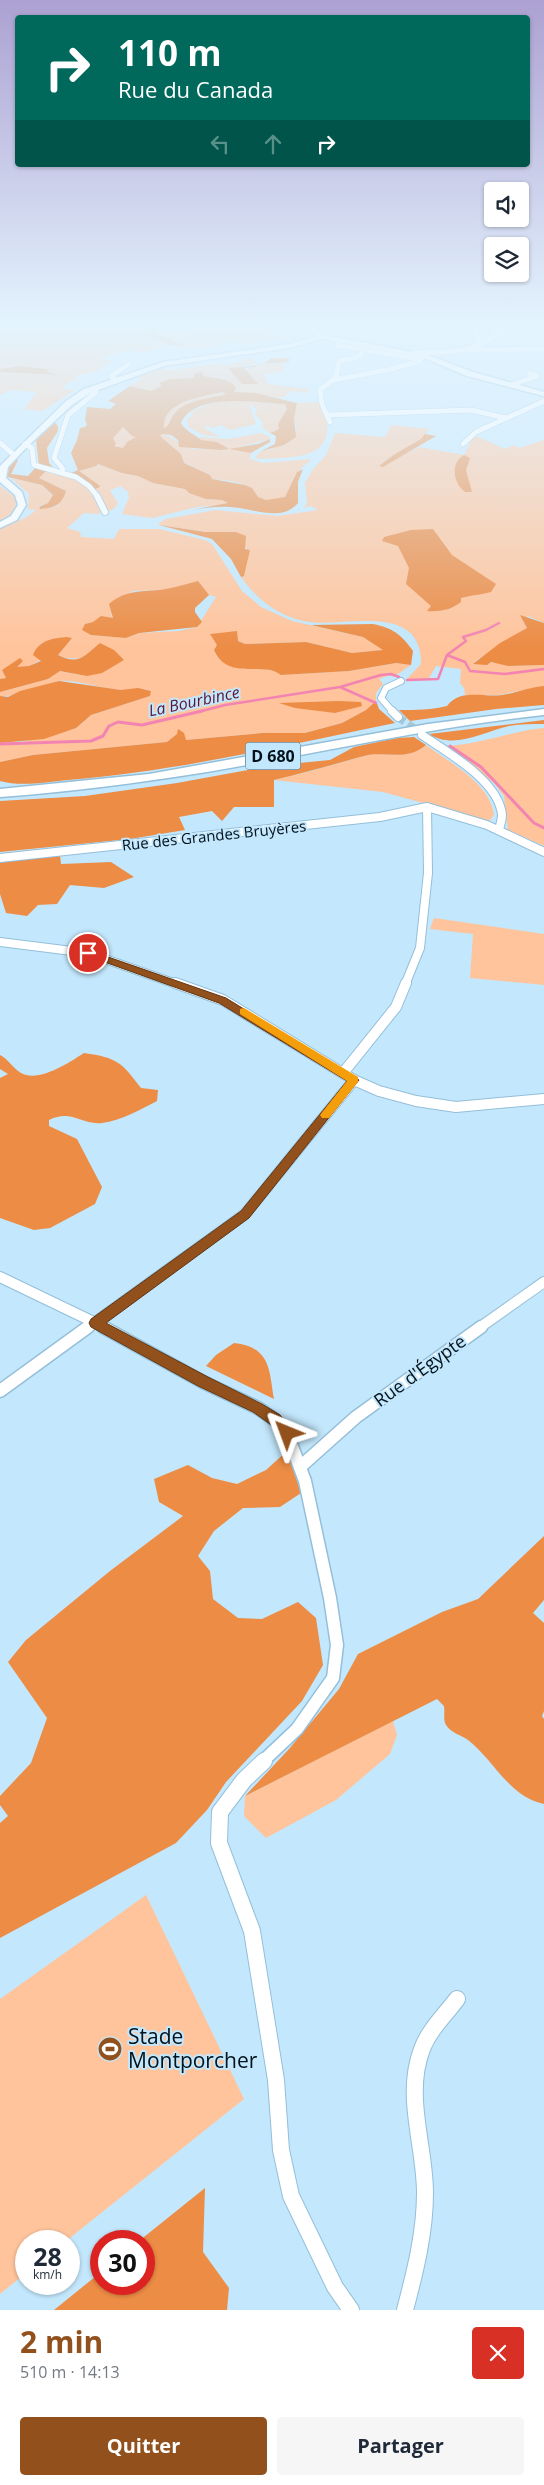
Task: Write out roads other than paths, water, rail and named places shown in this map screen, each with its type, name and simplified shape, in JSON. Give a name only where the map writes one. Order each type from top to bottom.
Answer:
[{"type":"main road","points":[[0,525],[18,515],[22,505],[19,494],[6,484],[1,475],[14,455],[35,434]]},
{"type":"main road","name":"D 680","points":[[0,793],[80,786],[185,772],[450,723],[544,712]]},
{"type":"street","points":[[62,434],[54,458],[63,469]]},
{"type":"street","points":[[463,444],[474,434]]},
{"type":"street","points":[[0,443],[14,455]]},
{"type":"street","points":[[24,444],[32,448],[34,466],[67,473],[85,483],[98,496],[104,512]]},
{"type":"street","points":[[398,717],[382,702],[381,698],[386,688],[401,681]]},
{"type":"street","points":[[422,735],[491,787],[501,803],[503,816],[499,830]]},
{"type":"street","points":[[343,1073],[396,1007],[420,948],[428,873],[427,807],[499,830],[544,852]]},
{"type":"street","name":"Rue des Grandes Bruyères","points":[[0,858],[380,817],[427,807]]},
{"type":"street","points":[[0,942],[62,948],[88,953],[223,1000],[354,1080],[379,1091],[407,1099],[456,1107],[544,1099]]},
{"type":"street","points":[[0,1391],[245,1214],[354,1080]]},
{"type":"street","points":[[0,1278],[96,1323],[203,1382],[258,1408],[275,1420],[287,1433],[305,1481],[330,1598],[337,1645],[333,1678],[297,1729],[244,1780],[220,1812],[219,1843],[252,1931],[276,2080],[281,2150],[292,2196],[336,2287],[352,2310]]},
{"type":"street","name":"Rue d'Égypte","points":[[300,1467],[356,1417],[544,1282]]},
{"type":"street","points":[[405,2310],[417,2265],[425,2192],[415,2096],[416,2069],[430,2034],[457,1999]]},
{"type":"waterway","points":[[447,655],[466,641],[463,637],[486,630],[499,623]]},
{"type":"waterway","points":[[407,680],[438,679],[447,655]]},
{"type":"waterway","points":[[447,655],[465,662],[470,671],[505,674],[544,669]]},
{"type":"waterway","points":[[340,687],[381,675],[391,674],[399,677]]},
{"type":"waterway","name":"La Bourbince","points":[[201,711],[225,705],[340,687]]},
{"type":"waterway","points":[[340,687],[376,703]]},
{"type":"waterway","name":"La Bourbince","points":[[0,744],[91,741],[103,736],[109,726],[118,722],[142,725],[201,711]]},
{"type":"waterway","points":[[450,746],[481,767],[534,823],[544,828]]},
{"type":"tunnel","points":[[398,717],[422,734]]},
{"type":"place","name":"Stade Montporcher","points":[[110,2049]]}]
